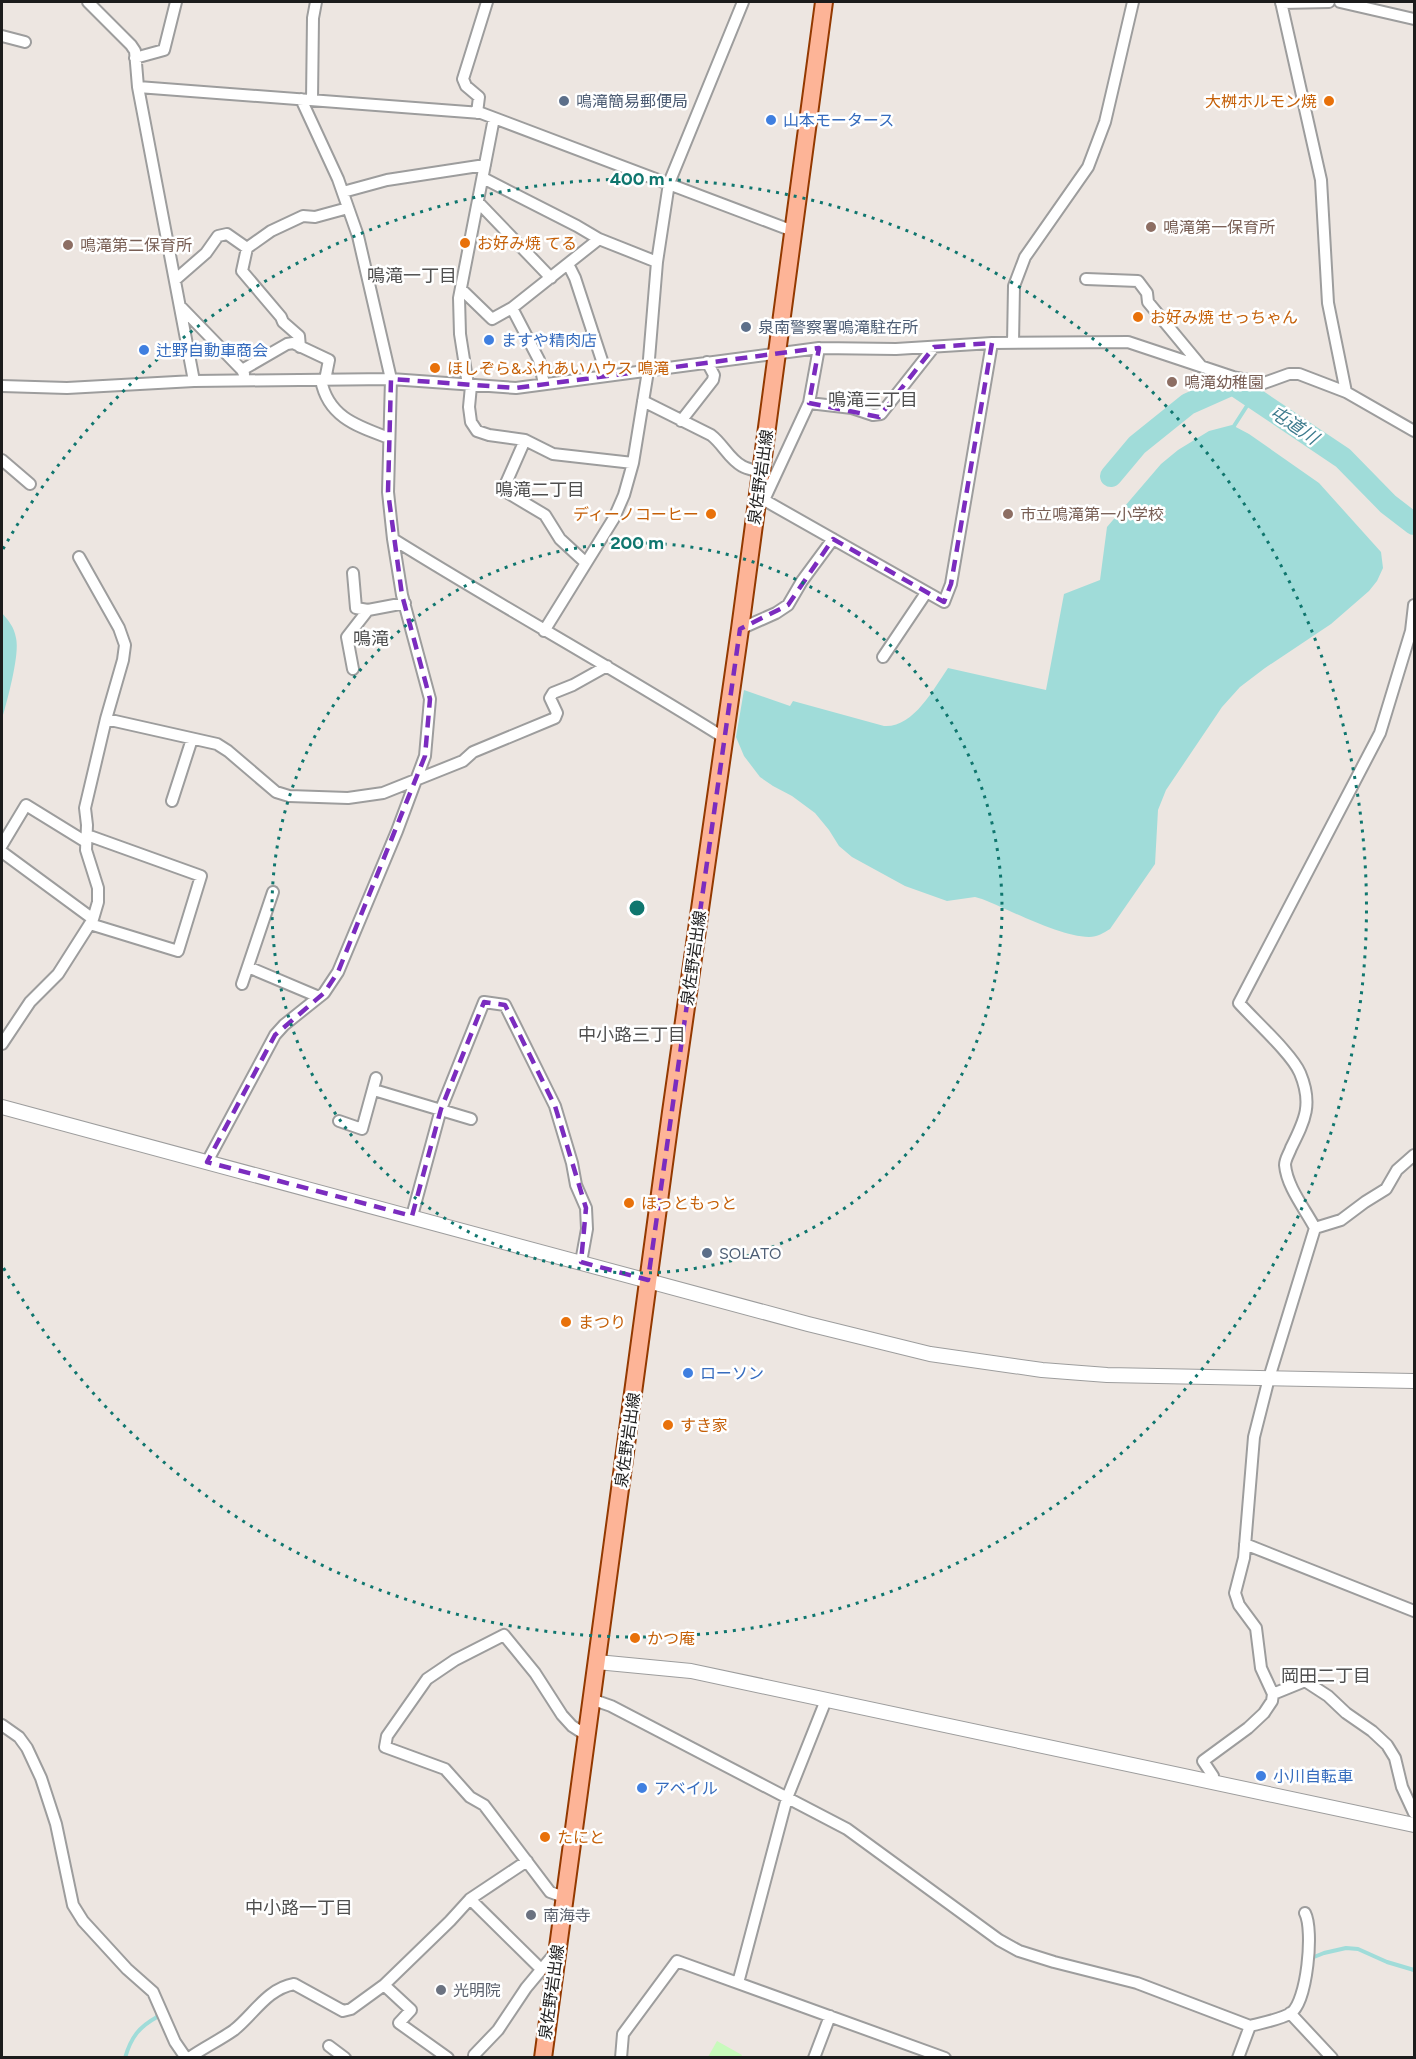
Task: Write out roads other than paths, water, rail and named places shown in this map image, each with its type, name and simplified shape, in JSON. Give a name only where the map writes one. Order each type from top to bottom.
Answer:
[{"type":"main road","name":"泉佐野岩出線","points":[[543,2058],[723,737],[760,498],[760,472],[824,2]]},
{"type":"street","points":[[88,2],[131,45],[135,58],[138,87],[194,381]]},
{"type":"street","points":[[135,58],[164,50],[176,2]]},
{"type":"street","points":[[207,1162],[274,1035],[319,997],[338,972],[416,780],[424,756],[430,699],[405,603],[393,539],[388,492],[391,379],[358,236],[306,100],[316,2]]},
{"type":"street","points":[[477,113],[478,97],[466,86],[463,79],[487,2]]},
{"type":"street","points":[[544,631],[614,518],[624,495],[633,463],[648,371],[657,262],[669,183],[743,2]]},
{"type":"street","points":[[1013,343],[1014,286],[1025,257],[1088,167],[1105,122],[1133,2]]},
{"type":"street","points":[[1329,2],[1281,2],[1321,180],[1328,303],[1346,392]]},
{"type":"street","points":[[1340,2],[1414,19]]},
{"type":"street","points":[[2,36],[25,42]]},
{"type":"street","points":[[138,87],[477,113],[793,231]]},
{"type":"street","points":[[494,118],[461,289],[460,334],[470,386],[471,422],[477,430],[489,435],[525,440],[553,454],[633,463]]},
{"type":"street","points":[[343,192],[387,180],[485,165]]},
{"type":"street","points":[[483,178],[599,239],[657,262]]},
{"type":"street","points":[[478,202],[550,278]]},
{"type":"street","points":[[300,346],[299,336],[283,322],[242,271],[247,248],[271,231],[303,216],[315,217],[348,208]]},
{"type":"street","points":[[175,280],[206,253],[218,236],[227,234],[247,248]]},
{"type":"street","points":[[461,289],[492,319],[512,308],[599,239]]},
{"type":"street","points":[[568,264],[575,278],[607,376]]},
{"type":"street","points":[[1086,279],[1138,281],[1147,293],[1148,302],[1201,366]]},
{"type":"street","points":[[180,306],[244,375]]},
{"type":"street","points":[[512,308],[539,360],[544,384]]},
{"type":"street","points":[[2,386],[67,388],[194,381],[244,375],[323,380],[391,379],[470,386],[516,387],[819,348],[896,349],[992,343],[1128,342],[1233,377],[1264,383],[1289,374],[1299,374],[1346,392],[1414,431]]},
{"type":"street","points":[[244,375],[286,344],[293,343],[300,346],[329,360],[323,380],[324,395],[331,406],[356,426],[389,438]]},
{"type":"street","points":[[819,348],[809,403],[760,498],[944,602],[951,584],[992,343]]},
{"type":"street","points":[[809,403],[852,408],[873,415],[881,414],[934,346]]},
{"type":"street","points":[[681,421],[712,380],[714,375],[707,362]]},
{"type":"street","points":[[643,401],[718,440],[734,460],[742,466],[760,472]]},
{"type":"street","points":[[525,440],[503,490],[545,515],[560,539],[586,562]]},
{"type":"street","points":[[2,460],[6,470],[30,484]]},
{"type":"street","points":[[393,539],[723,737]]},
{"type":"street","points":[[740,629],[788,605],[802,581],[833,539]]},
{"type":"street","points":[[2,1044],[30,1002],[58,974],[92,922],[98,902],[98,888],[90,866],[85,808],[125,645],[119,628],[78,557]]},
{"type":"street","points":[[353,573],[356,608],[368,610],[405,603]]},
{"type":"street","points":[[883,657],[926,593]]},
{"type":"street","points":[[1211,1782],[1213,1776],[1203,1761],[1248,1728],[1264,1713],[1272,1701],[1273,1694],[1261,1668],[1256,1628],[1239,1605],[1235,1593],[1245,1544],[1254,1437],[1269,1378],[1315,1228],[1287,1176],[1285,1162],[1304,1121],[1307,1106],[1305,1087],[1299,1071],[1291,1060],[1239,1003],[1380,733],[1411,631],[1414,605]]},
{"type":"street","points":[[353,669],[347,637],[368,610]]},
{"type":"street","points":[[106,719],[217,744],[276,792],[289,796],[348,798],[383,793],[463,761],[473,752],[555,718],[557,713],[550,698],[553,693],[607,666]]},
{"type":"street","points":[[172,801],[192,739]]},
{"type":"street","points":[[2,845],[26,805],[87,838],[201,876],[178,951],[92,922],[2,852]]},
{"type":"street","points":[[242,984],[273,892]]},
{"type":"street","points":[[248,967],[319,997]]},
{"type":"street","points":[[412,1216],[441,1109],[484,1002],[505,1005],[555,1106],[576,1185],[586,1208],[586,1229],[581,1262]]},
{"type":"street","points":[[339,1121],[362,1129],[376,1078]]},
{"type":"street","points":[[374,1090],[471,1119]]},
{"type":"street","points":[[2,1107],[907,1349],[986,1364],[1107,1375],[1414,1381]]},
{"type":"street","points":[[1315,1228],[1341,1220],[1386,1189],[1397,1170],[1414,1155]]},
{"type":"street","points":[[1245,1544],[1414,1611]]},
{"type":"street","points":[[564,1897],[550,1892],[484,1805],[470,1797],[451,1774],[445,1769],[385,1747],[387,1736],[427,1679],[456,1660],[504,1635],[535,1673],[545,1692],[562,1715],[572,1726],[586,1735]]},
{"type":"street","points":[[597,1662],[691,1671],[1414,1826]]},
{"type":"street","points":[[1273,1694],[1305,1680],[1372,1731],[1388,1745],[1395,1758],[1402,1787],[1414,1813]]},
{"type":"street","points":[[591,1699],[611,1706],[847,1829],[999,1940],[1019,1951],[1137,1983],[1250,2026],[1290,2013],[1295,2008],[1302,1990],[1310,1949],[1309,1920],[1305,1913]]},
{"type":"street","points":[[738,1983],[787,1798],[826,1700]]},
{"type":"street","points":[[2,1725],[19,1737],[27,1748],[41,1778],[56,1824],[73,1905],[83,1921],[105,1945],[153,1992],[175,2042],[188,2058],[234,2030],[254,2009],[285,1986],[294,1984],[343,2011],[351,2008],[384,1985],[470,1899],[527,1861]]},
{"type":"street","points":[[470,1899],[541,1969]]},
{"type":"street","points":[[475,2057],[556,1952]]},
{"type":"street","points":[[621,2058],[623,2034],[677,1961],[945,2058]]},
{"type":"street","points":[[384,1985],[411,2010],[399,2023],[448,2058]]},
{"type":"street","points":[[1290,2013],[1332,2058]]},
{"type":"street","points":[[814,2058],[830,2016]]},
{"type":"street","points":[[1238,2058],[1250,2026]]},
{"type":"street","points":[[329,2046],[345,2058]]},
{"type":"water","points":[[1232,425],[1249,434],[1319,483],[1381,552],[1383,568],[1369,591],[1331,624],[1240,687],[1222,707],[1166,790],[1158,810],[1155,864],[1110,929],[1100,935],[1077,936],[1050,928],[982,899],[975,897],[947,901],[905,886],[852,857],[839,846],[815,813],[760,777],[744,756],[736,737],[744,690],[790,706],[793,701],[884,726],[904,721],[913,714],[929,697],[948,668],[1046,690],[1064,594],[1100,580],[1107,527],[1161,464],[1178,450],[1209,431]]},
{"type":"water","points":[[2,613],[13,627],[17,646],[2,719]]},
{"type":"waterway","name":"屯道川","points":[[1111,476],[1137,445],[1188,404],[1233,384],[1343,458],[1388,504],[1414,524]]},
{"type":"waterway","points":[[1234,426],[1252,398]]},
{"type":"waterway","points":[[1309,1959],[1346,1948],[1358,1949],[1387,1962],[1414,1970]]},
{"type":"waterway","points":[[125,2058],[136,2033],[157,2017],[158,2011]]},
{"type":"place","name":"鳴滝簡易郵便局","points":[[564,101]]},
{"type":"place","name":"大桝ホルモン焼","points":[[1329,101]]},
{"type":"place","name":"山本モータース","points":[[771,120]]},
{"type":"place","name":"鳴滝第一保育所","points":[[1151,227]]},
{"type":"place","name":"お好み焼 てる","points":[[465,243]]},
{"type":"place","name":"鳴滝第二保育所","points":[[68,245]]},
{"type":"place","name":"お好み焼 せっちゃん","points":[[1138,317]]},
{"type":"place","name":"泉南警察署鳴滝駐在所","points":[[746,327]]},
{"type":"place","name":"ますや精肉店","points":[[489,340]]},
{"type":"place","name":"辻野自動車商会","points":[[144,350]]},
{"type":"place","name":"ほしぞら&ふれあいハウス 鳴滝","points":[[435,368]]},
{"type":"place","name":"鳴滝幼稚園","points":[[1172,382]]},
{"type":"place","name":"ディーノコーヒー","points":[[711,514]]},
{"type":"place","name":"市立鳴滝第一小学校","points":[[1008,514]]},
{"type":"place","name":"ほっともっと","points":[[629,1203]]},
{"type":"place","name":"SOLATO","points":[[707,1253]]},
{"type":"place","name":"まつり","points":[[566,1322]]},
{"type":"place","name":"ローソン","points":[[688,1373]]},
{"type":"place","name":"すき家","points":[[668,1425]]},
{"type":"place","name":"かつ庵","points":[[635,1638]]},
{"type":"place","name":"小川自転車","points":[[1261,1776]]},
{"type":"place","name":"アベイル","points":[[642,1788]]},
{"type":"place","name":"たにと","points":[[545,1837]]},
{"type":"place","name":"南海寺","points":[[531,1915]]},
{"type":"place","name":"光明院","points":[[441,1990]]},
{"type":"district","name":"鳴滝一丁目","points":[[412,276]]},
{"type":"district","name":"鳴滝三丁目","points":[[873,400]]},
{"type":"district","name":"鳴滝二丁目","points":[[540,490]]},
{"type":"district","name":"鳴滝","points":[[371,639]]},
{"type":"district","name":"中小路三丁目","points":[[632,1035]]},
{"type":"district","name":"岡田二丁目","points":[[1326,1676]]},
{"type":"district","name":"中小路一丁目","points":[[299,1908]]}]
